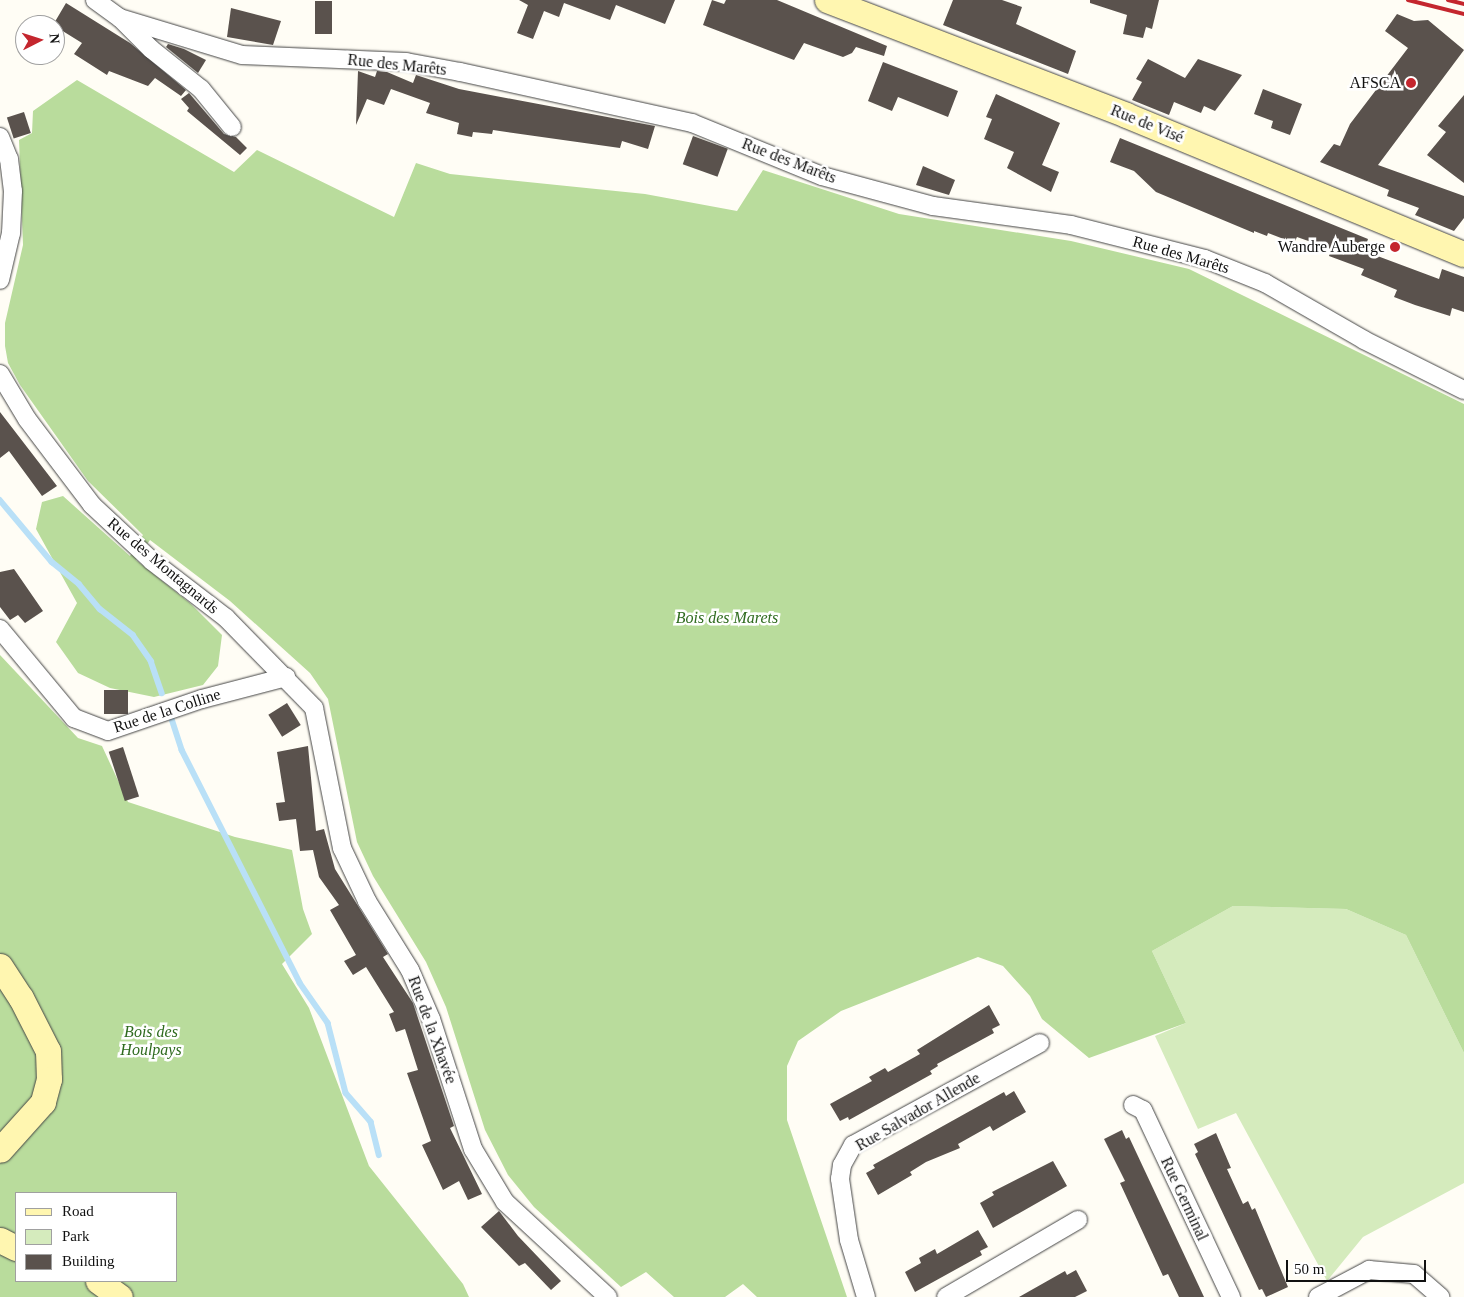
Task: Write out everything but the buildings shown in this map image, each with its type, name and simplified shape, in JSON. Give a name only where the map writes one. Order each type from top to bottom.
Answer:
[{"type":"street","name":"Rue des Marêts","points":[[94,0],[120,18],[242,55],[406,62],[692,122],[822,176],[933,206],[1071,225],[1206,259],[1265,283],[1364,340],[1464,390]]},
{"type":"street","name":"Rue de Visé","points":[[827,0],[1135,119],[1464,254]]},
{"type":"street","points":[[120,18],[151,49],[201,89],[232,127]]},
{"type":"street","points":[[0,137],[9,159],[13,191],[11,233],[0,280]]},
{"type":"street","name":"Rue des Montagnards","points":[[0,374],[27,419],[92,505],[152,561],[203,598],[286,677]]},
{"type":"street","name":"Rue de la Colline","points":[[0,629],[74,718],[108,731],[202,699],[286,677]]},
{"type":"street","name":"Rue de la Xhavée","points":[[286,677],[314,708],[342,848],[367,901],[410,970],[424,1002],[473,1149],[505,1202],[608,1297]]},
{"type":"street","points":[[0,966],[48,1051],[49,1079],[43,1102],[0,1150]]},
{"type":"street","name":"Rue Salvador Allende","points":[[866,1297],[849,1240],[840,1180],[842,1165],[854,1145],[1040,1043]]},
{"type":"street","name":"Rue Germinal","points":[[1133,1105],[1143,1110],[1231,1297]]},
{"type":"street","points":[[946,1297],[1078,1220]]},
{"type":"street","points":[[0,1240],[15,1248]]},
{"type":"street","points":[[1318,1297],[1369,1270],[1414,1274],[1440,1297]]},
{"type":"street","points":[[99,1282],[120,1297]]},
{"type":"green space","name":"Bois des Marets","points":[[77,80],[234,172],[257,150],[394,217],[416,163],[450,174],[645,194],[737,211],[763,170],[899,214],[1071,241],[1189,269],[1464,404],[1464,1053],[1406,935],[1346,909],[1233,906],[1152,951],[1186,1023],[1089,1058],[1042,1019],[1030,996],[1003,966],[978,957],[841,1011],[798,1041],[787,1066],[787,1120],[847,1297],[757,1297],[743,1284],[725,1297],[674,1297],[646,1272],[621,1287],[534,1207],[508,1175],[485,1130],[446,1007],[426,962],[373,876],[357,842],[328,699],[310,673],[230,601],[150,540],[136,560],[191,604],[222,635],[218,666],[203,685],[154,697],[110,688],[78,673],[56,642],[77,603],[36,529],[42,502],[63,496],[130,556],[143,535],[88,481],[20,385],[8,363],[5,346],[5,323],[23,245],[19,140],[32,133],[33,111]]},
{"type":"green space","name":"Bois des Houlpays","points":[[0,655],[78,738],[102,746],[128,802],[235,837],[292,850],[303,909],[312,934],[282,964],[309,1008],[369,1166],[463,1284],[469,1297],[0,1297]]},
{"type":"green space","points":[[1233,906],[1346,909],[1406,935],[1464,1053],[1464,1183],[1363,1237],[1327,1281],[1236,1113],[1198,1129],[1155,1036],[1186,1023],[1152,951]]},
{"type":"waterway","points":[[0,500],[52,562],[79,584],[100,609],[133,635],[151,661],[162,693]]},
{"type":"waterway","points":[[172,719],[182,750],[300,983],[328,1023],[346,1093],[371,1122],[379,1155]]},
{"type":"railway","points":[[1408,0],[1464,14]]},
{"type":"railway","points":[[1448,0],[1464,4]]},
{"type":"place","name":"AFSCA","points":[[1411,83]]},
{"type":"place","name":"Wandre Auberge","points":[[1395,247]]}]
